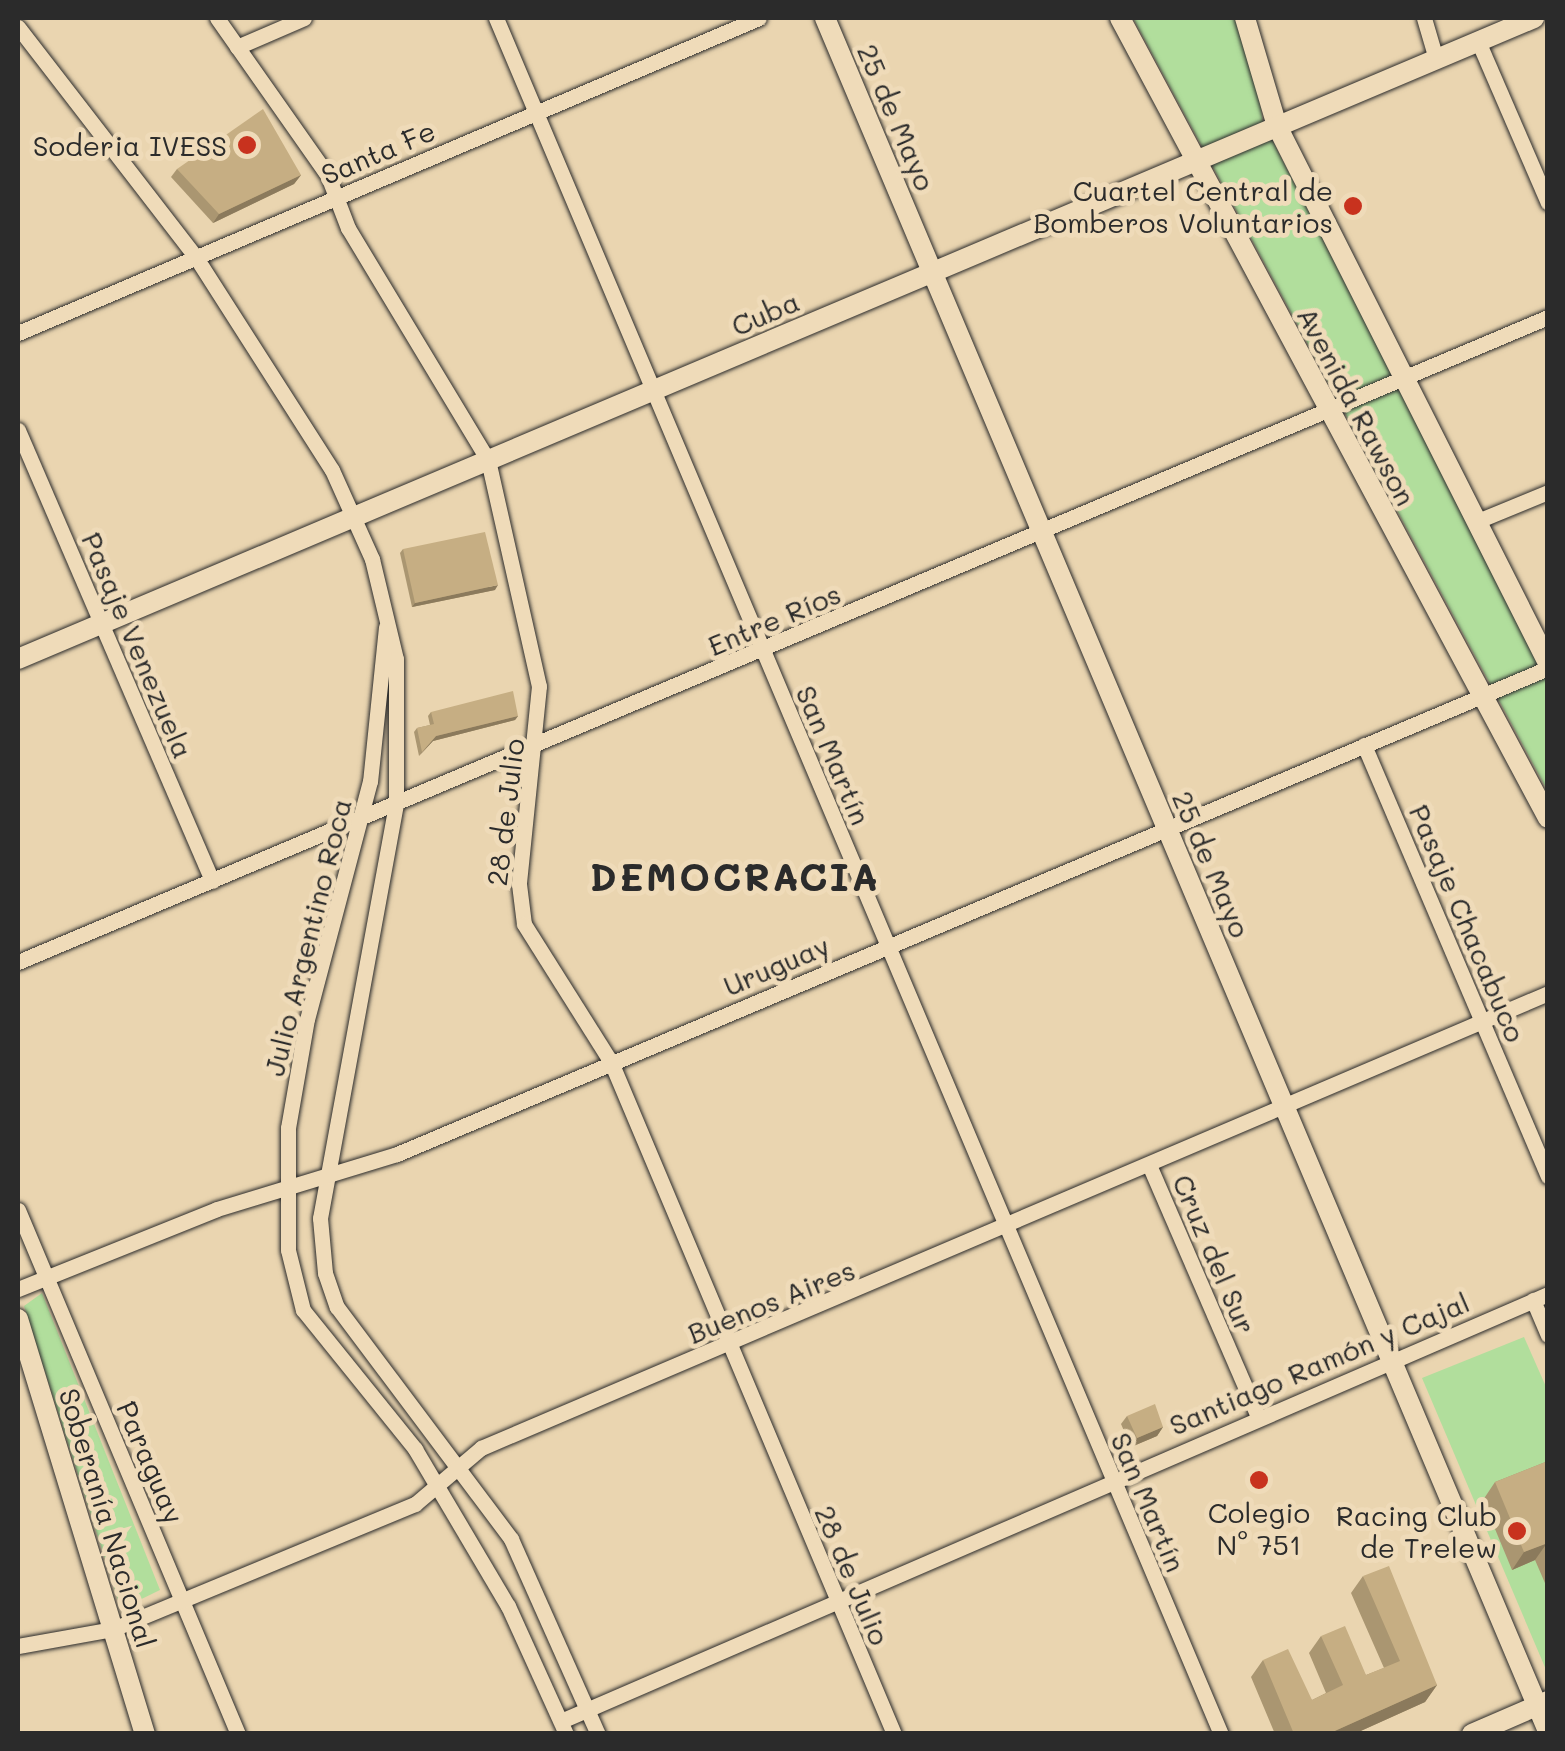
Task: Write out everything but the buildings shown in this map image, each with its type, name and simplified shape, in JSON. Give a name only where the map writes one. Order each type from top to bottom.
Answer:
[{"type":"street","name":"28 de Julio","points":[[217,18],[336,197],[488,460],[537,662],[540,743],[520,907],[531,940],[610,1062],[894,1734]]},
{"type":"street","points":[[236,47],[304,18]]},
{"type":"street","name":"San Martín","points":[[496,18],[1221,1734]]},
{"type":"street","name":"Santa Fe","points":[[18,333],[760,18]]},
{"type":"street","name":"25 de Mayo","points":[[825,18],[1391,1360],[1542,1704],[1548,1731]]},
{"type":"street","name":"Avenida Rawson","points":[[1120,18],[1548,818]]},
{"type":"street","name":"Avenida Rawson","points":[[1245,18],[1277,126],[1548,666]]},
{"type":"street","points":[[1424,18],[1436,59]]},
{"type":"street","name":"Cuba","points":[[18,658],[1534,18]]},
{"type":"street","name":"Julio Argentino Roca","points":[[18,27],[197,258],[356,515],[387,613],[396,659],[396,804],[327,1176],[320,1246],[330,1292],[460,1464],[527,1566],[598,1734]]},
{"type":"street","points":[[1478,41],[1548,203]]},
{"type":"street","name":"Entre Ríos","points":[[18,962],[1548,318]]},
{"type":"street","name":"Pasaje Venezuela","points":[[18,430],[212,881]]},
{"type":"street","points":[[1475,522],[1548,492]]},
{"type":"street","name":"Julio Argentino Roca","points":[[387,613],[362,818],[307,1018],[284,1188],[303,1310],[438,1486],[563,1727]]},
{"type":"street","name":"Uruguay","points":[[18,1289],[284,1188],[327,1176],[610,1062],[1548,666]]},
{"type":"street","name":"Pasaje Chacabuco","points":[[1364,745],[1548,1176]]},
{"type":"street","name":"Buenos Aires","points":[[18,1646],[114,1629],[438,1486],[460,1464],[728,1346],[1007,1231],[1548,993]]},
{"type":"street","name":"Cruz del Sur","points":[[1150,1167],[1258,1417]]},
{"type":"street","name":"Paraguay","points":[[18,1210],[238,1734]]},
{"type":"street","points":[[1540,1297],[1548,1334]]},
{"type":"street","name":"Santiago Ramón y Cajal","points":[[563,1727],[587,1706],[834,1596],[1540,1297]]},
{"type":"street","name":"Soberanía Nacional","points":[[18,1319],[144,1734]]},
{"type":"street","points":[[1472,1734],[1542,1704]]},
{"type":"green space","points":[[1133,18],[1234,18],[1251,48],[1263,122],[1547,678],[1547,790]]},
{"type":"green space","points":[[42,1293],[160,1590],[121,1609],[24,1306]]},
{"type":"green space","name":"Racing Club de Trelew","points":[[1524,1337],[1547,1389],[1547,1672],[1422,1378]]},
{"type":"place","name":"Soderia IVESS","points":[[247,145]]},
{"type":"place","name":"Cuartel Central de Bomberos Voluntarios","points":[[1353,206]]},
{"type":"place","name":"Colegio N° 751","points":[[1259,1480]]},
{"type":"place","name":"Racing Club de Trelew","points":[[1517,1531]]},
{"type":"district","name":"DEMOCRACIA","points":[[735,877]]}]
